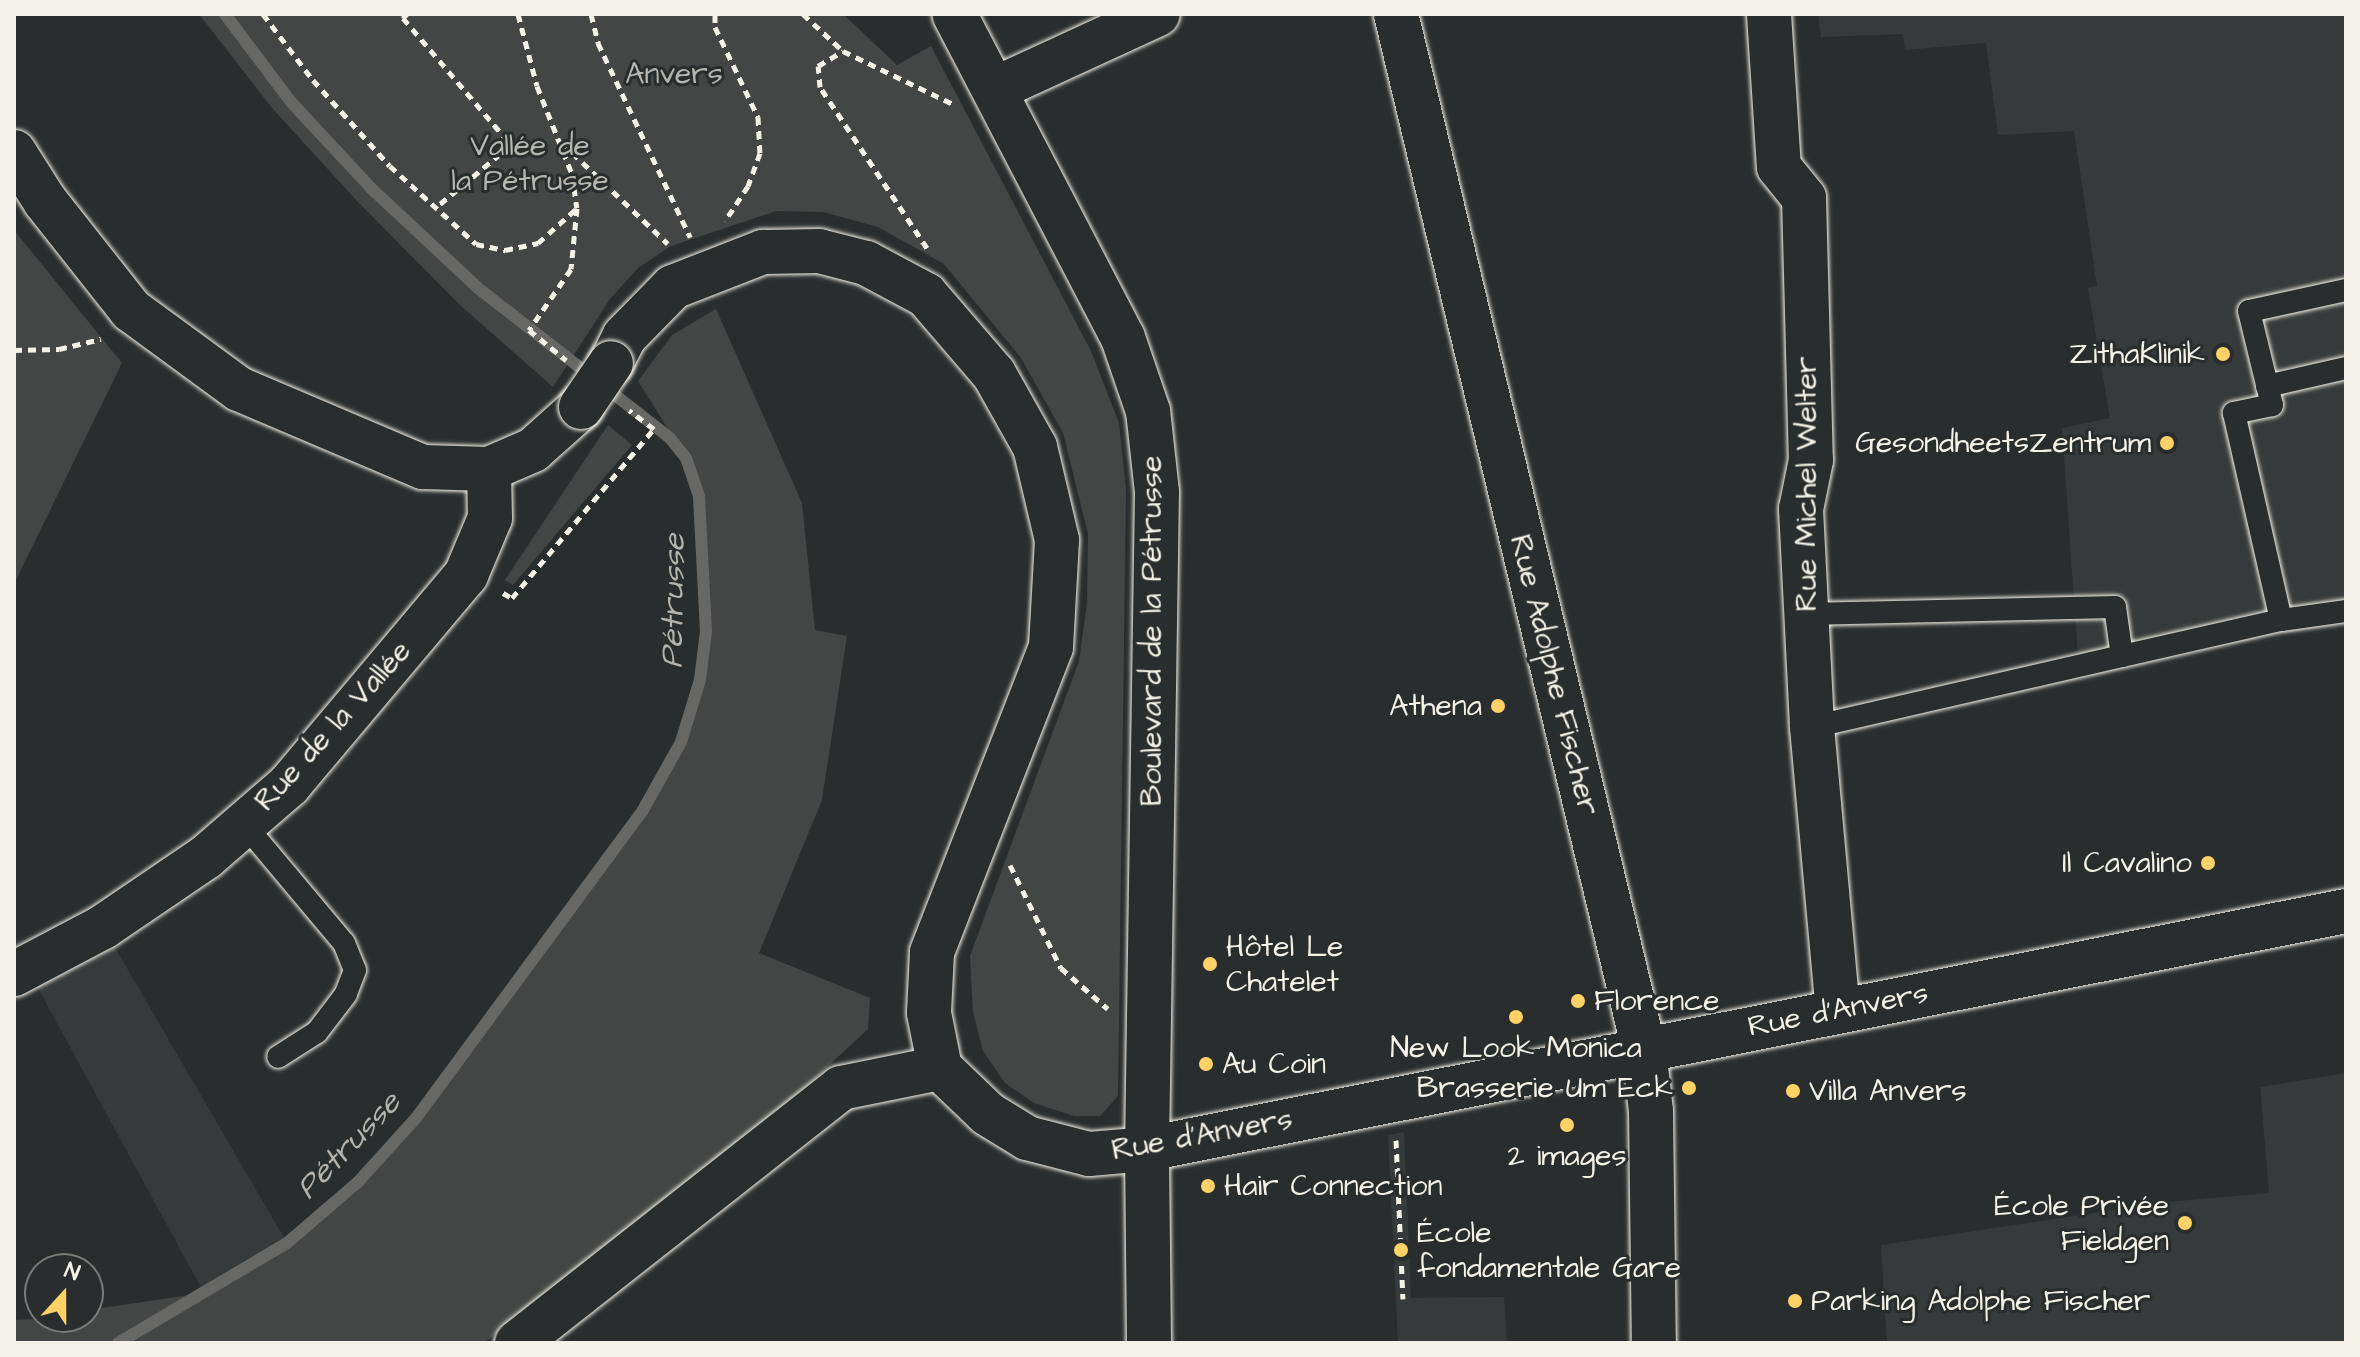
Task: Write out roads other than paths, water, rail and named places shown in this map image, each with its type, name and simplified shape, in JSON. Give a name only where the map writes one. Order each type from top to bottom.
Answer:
[{"type":"street","name":"Boulevard de la Pétrusse","points":[[954,14],[1123,338],[1148,411],[1157,492],[1147,1149],[1149,1343]]},
{"type":"street","points":[[995,89],[1158,14]]},
{"type":"street","name":"Rue Adolphe Fischer","points":[[1396,14],[1644,1049],[1651,1111],[1654,1343]]},
{"type":"street","name":"Rue Michel Welter","points":[[1769,14],[1779,167],[1804,198],[1811,460],[1801,509],[1812,727],[1838,1010]]},
{"type":"street","points":[[14,152],[45,201],[131,310],[239,389],[423,467],[489,469],[533,450],[602,406],[590,363],[673,287],[688,258],[763,252],[819,251],[866,263],[926,295],[994,374],[1035,447],[1057,540],[1051,647],[932,953],[929,1013],[940,1068],[841,1088],[517,1343]]},
{"type":"street","name":"Rue de la Vallée","points":[[14,974],[103,927],[244,824],[289,785],[466,575],[490,518],[489,469]]},
{"type":"street","name":"Rue d'Anvers","points":[[940,1068],[988,1114],[1027,1138],[1089,1154],[1147,1149],[2346,911]]},
{"type":"lane","points":[[2281,620],[2234,413],[2272,405],[2249,311],[2346,290]]},
{"type":"lane","points":[[2267,386],[2346,368]]},
{"type":"lane","points":[[1806,614],[2115,607],[2122,656]]},
{"type":"lane","points":[[1812,727],[2281,620],[2346,611]]},
{"type":"lane","points":[[244,824],[344,943],[355,970],[346,994],[317,1032],[278,1057]]},
{"type":"waterway","name":"Pétrusse","points":[[118,1343],[287,1243],[358,1182],[416,1118],[643,810],[681,742],[700,680],[706,631],[699,496],[686,458],[670,438],[477,287],[371,188],[291,102],[225,14]]},
{"type":"place","name":"ZithaKlinik","points":[[2223,354]]},
{"type":"place","name":"GesondheetsZentrum","points":[[2167,443]]},
{"type":"place","name":"Athena","points":[[1498,706]]},
{"type":"place","name":"Il Cavalino","points":[[2208,863]]},
{"type":"place","name":"Hôtel Le Chatelet","points":[[1210,964]]},
{"type":"place","name":"Florence","points":[[1578,1001]]},
{"type":"place","name":"New Look Monica","points":[[1516,1017]]},
{"type":"place","name":"Au Coin","points":[[1206,1064]]},
{"type":"place","name":"Brasserie Um Eck","points":[[1689,1088]]},
{"type":"place","name":"Villa Anvers","points":[[1793,1091]]},
{"type":"place","name":"2 images","points":[[1567,1125]]},
{"type":"place","name":"Hair Connection","points":[[1208,1186]]},
{"type":"place","name":"École Privée Fieldgen","points":[[2185,1223]]},
{"type":"place","name":"École fondamentale Gare","points":[[1401,1250]]},
{"type":"place","name":"Parking Adolphe Fischer","points":[[1795,1301]]},
{"type":"park label","name":"Anvers","points":[[674,74]]},
{"type":"park label","name":"Vallée de la Pétrusse","points":[[530,163]]}]
